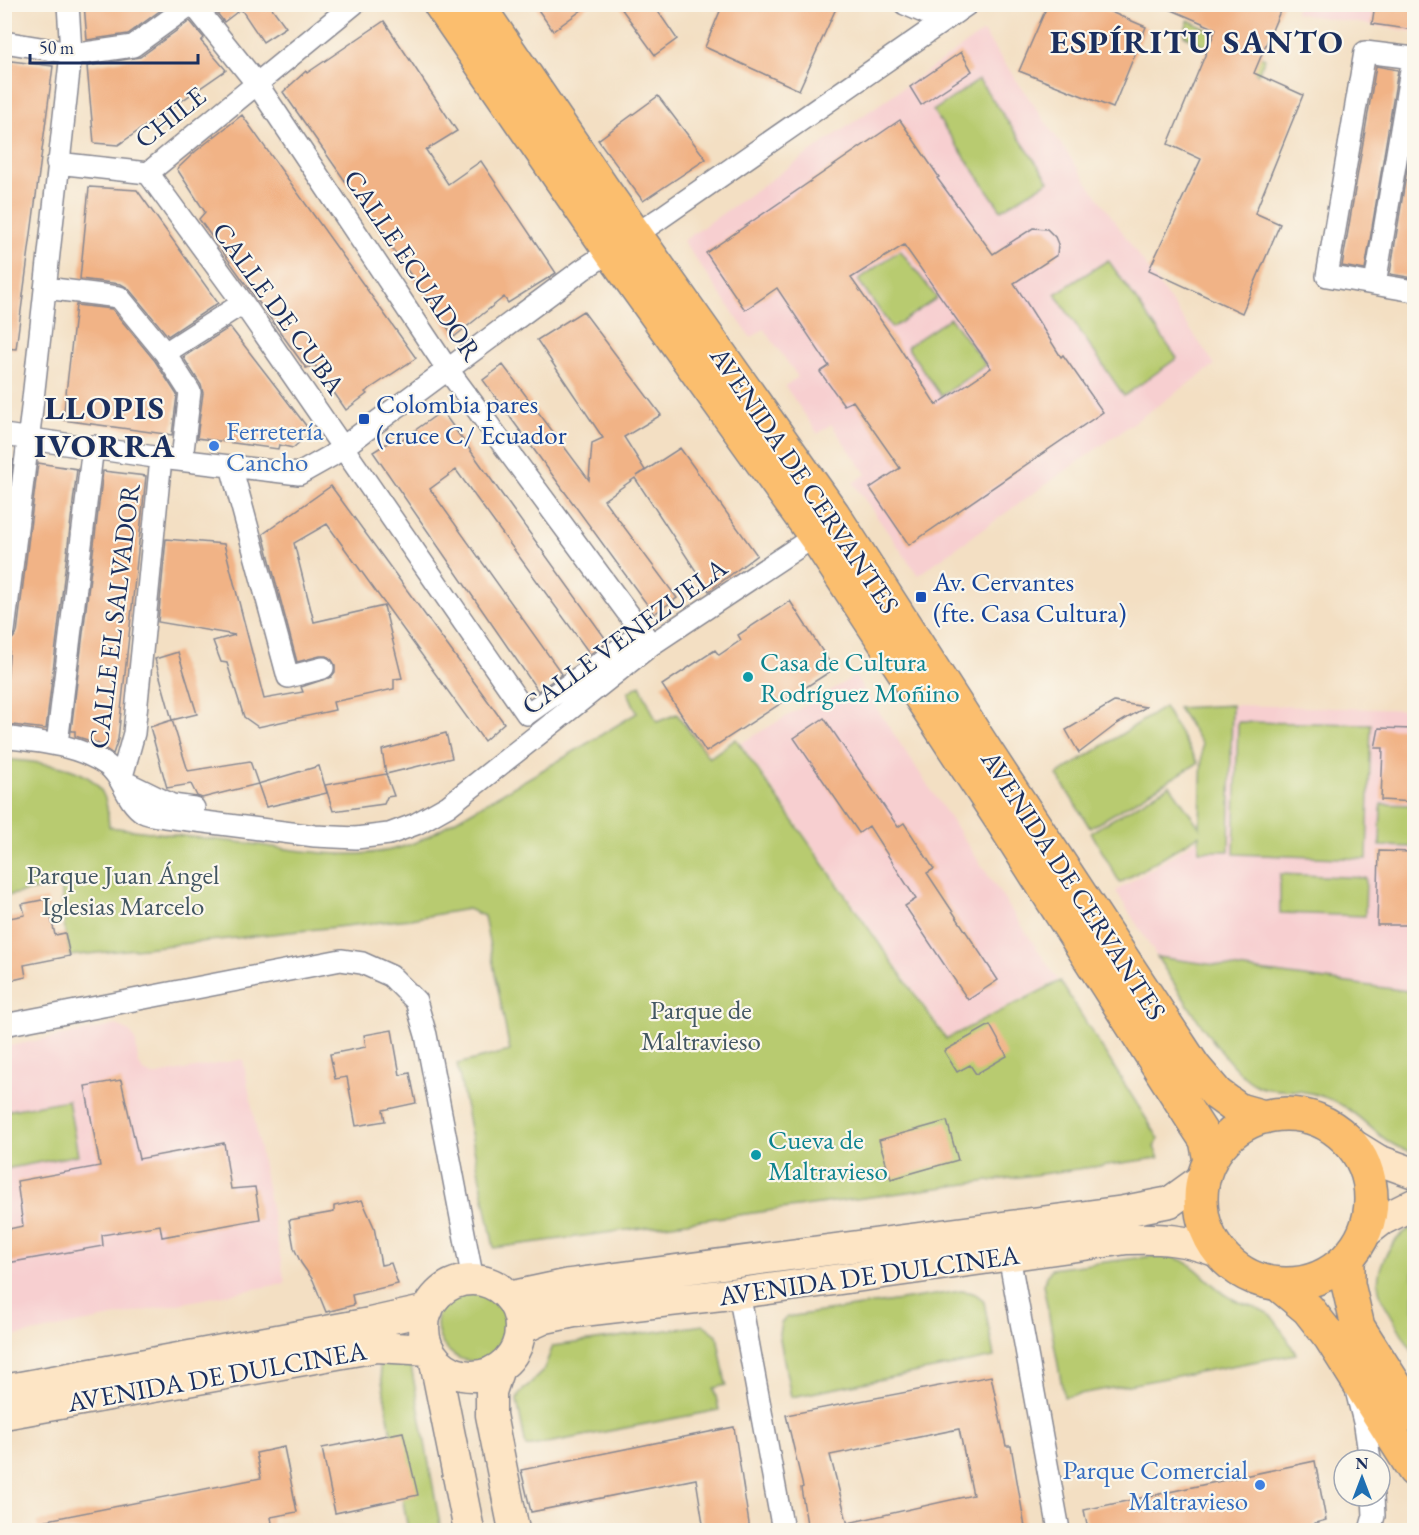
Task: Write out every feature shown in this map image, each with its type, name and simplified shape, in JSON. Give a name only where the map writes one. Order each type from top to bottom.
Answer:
[{"type":"main road","name":"AVENIDA DE CERVANTES","points":[[440,4],[833,514],[1194,1068],[1217,1094],[1239,1110],[1264,1117]]},
{"type":"main road","name":"AVENIDA DE CERVANTES","points":[[477,4],[623,243],[1000,818],[1206,1140],[1206,1170]]},
{"type":"main road","points":[[1414,1173],[1378,1160],[1337,1131],[1312,1118],[1283,1114],[1264,1117],[1232,1133],[1213,1154],[1206,1170],[1200,1207],[1207,1234],[1218,1252],[1244,1274],[1270,1284],[1298,1284],[1325,1275],[1382,1220],[1414,1204]]},
{"type":"main road","points":[[1357,1147],[1369,1178],[1371,1207],[1356,1246],[1348,1284],[1358,1327],[1414,1415]]},
{"type":"main road","name":"AVENIDA DE DULCINEA","points":[[509,1297],[570,1284],[1124,1211],[1170,1202],[1206,1170]]},
{"type":"main road","name":"AVENIDA DE DULCINEA","points":[[521,1329],[545,1318],[573,1312],[739,1293],[1127,1239],[1165,1238],[1193,1243],[1218,1252]]},
{"type":"main road","points":[[432,1353],[441,1364],[461,1375],[479,1376],[499,1368],[514,1353],[521,1329],[519,1316],[509,1297],[496,1286],[473,1280],[463,1281],[447,1287],[435,1298],[425,1320],[426,1340],[432,1353],[469,1530]]},
{"type":"main road","points":[[1278,1284],[1308,1309],[1330,1337],[1414,1470]]},
{"type":"main road","name":"AVENIDA DE DULCINEA","points":[[4,1390],[359,1326],[428,1310]]},
{"type":"main road","name":"AVENIDA DE DULCINEA","points":[[4,1414],[376,1347],[432,1353]]},
{"type":"main road","points":[[499,1368],[491,1392],[491,1415],[514,1530]]},
{"type":"street","points":[[4,631],[71,53],[68,4]]},
{"type":"street","points":[[4,42],[85,54],[133,46],[192,4]]},
{"type":"street","name":"CALLE ECUADOR","points":[[192,4],[257,84],[448,370],[646,639]]},
{"type":"street","name":"CHILE","points":[[57,163],[148,173],[354,4]]},
{"type":"street","points":[[905,4],[944,21]]},
{"type":"street","points":[[4,435],[93,446],[161,458],[299,474],[344,447],[582,270],[968,4]]},
{"type":"street","points":[[1375,284],[1414,58],[1365,52],[1327,276],[1414,291]]},
{"type":"street","name":"CALLE DE CUBA","points":[[148,173],[344,447],[527,714],[646,639]]},
{"type":"street","points":[[45,288],[119,297],[165,353],[190,392],[182,459]]},
{"type":"street","points":[[165,353],[243,303]]},
{"type":"street","points":[[57,744],[93,446]]},
{"type":"street","name":"CALLE EL SALVADOR","points":[[121,780],[134,733],[161,458]]},
{"type":"street","points":[[231,466],[288,677],[323,668]]},
{"type":"street","name":"CALLE VENEZUELA","points":[[4,737],[57,744],[89,754],[109,766],[121,780],[172,805],[335,825],[368,824],[394,819],[431,807],[471,787],[646,639],[815,536]]},
{"type":"street","points":[[4,1025],[341,960],[362,963],[392,976],[416,1000],[426,1035],[473,1280]]},
{"type":"street","points":[[1009,1256],[1059,1530]]},
{"type":"street","points":[[739,1293],[783,1530]]},
{"type":"street","points":[[1353,1373],[1368,1448]]},
{"type":"street","points":[[1370,1530],[1374,1508]]},
{"type":"shaded area","points":[[1296,5],[1414,5],[1414,32],[1295,13]]},
{"type":"shaded area","points":[[983,32],[1215,365],[918,575],[853,483],[866,474],[831,424],[818,434],[785,386],[798,377],[764,329],[751,338],[683,241]]},
{"type":"shaded area","points":[[855,676],[1058,980],[947,1037],[741,743]]},
{"type":"shaded area","points":[[1232,705],[1414,710],[1414,992],[1157,957],[1116,891],[1200,838],[1229,851]]},
{"type":"shaded area","points":[[117,1025],[131,1033],[136,1043],[138,1063],[152,1076],[243,1059],[285,1283],[6,1338],[4,1047]]},
{"type":"green space","points":[[1188,20],[1265,58],[1258,74],[1184,35]]},
{"type":"green space","points":[[979,80],[1049,181],[1001,210],[933,111]]},
{"type":"green space","points":[[900,250],[937,298],[892,328],[858,280]]},
{"type":"green space","points":[[1108,260],[1177,358],[1124,396],[1055,294]]},
{"type":"green space","points":[[950,318],[986,365],[941,396],[907,347]]},
{"type":"green space","name":"Parque de Maltravieso","points":[[640,685],[657,722],[677,714],[709,758],[736,739],[946,1039],[1060,981],[1159,1139],[1154,1147],[1159,1158],[494,1248],[457,1064],[510,1051],[484,916],[468,909],[410,919],[70,956],[65,933],[61,885],[5,896],[5,759],[60,766],[86,776],[96,784],[105,798],[109,827],[314,852],[359,854],[382,852],[404,847],[425,838],[637,713],[628,692]]},
{"type":"green space","points":[[1232,705],[1229,851],[1199,851],[1199,835],[1120,883],[1091,832],[1170,785],[1200,828],[1202,744],[1178,708]]},
{"type":"green space","points":[[1164,707],[1198,763],[1090,828],[1057,775]]},
{"type":"green space","points":[[1238,722],[1371,724],[1367,859],[1234,854]]},
{"type":"green space","points":[[1381,804],[1414,805],[1414,847],[1380,846]]},
{"type":"green space","points":[[1280,874],[1366,878],[1365,916],[1280,913]]},
{"type":"green space","points":[[1157,957],[1414,992],[1414,1152],[1404,1150],[1386,1140],[1354,1114],[1329,1099],[1294,1090],[1263,1088],[1246,1078],[1218,1048]]},
{"type":"green space","points":[[68,1100],[78,1155],[5,1169],[5,1111]]},
{"type":"green space","points":[[1414,1226],[1414,1355],[1383,1301],[1379,1291],[1379,1280],[1380,1269],[1390,1248],[1397,1239]]},
{"type":"green space","points":[[1161,1255],[1183,1261],[1231,1298],[1270,1315],[1296,1354],[1064,1397],[1043,1284],[1051,1269]]},
{"type":"green space","points":[[474,1287],[495,1293],[505,1303],[511,1324],[505,1345],[495,1355],[474,1361],[453,1355],[443,1345],[437,1324],[443,1303],[453,1293]]},
{"type":"green space","points":[[961,1291],[974,1294],[984,1302],[994,1357],[791,1397],[779,1334],[781,1323],[787,1317]]},
{"type":"green space","points":[[704,1325],[717,1335],[726,1385],[714,1388],[719,1410],[526,1447],[517,1400],[519,1394],[543,1371],[553,1346]]},
{"type":"green space","points":[[410,1360],[441,1530],[408,1530],[379,1364]]},
{"type":"building","points":[[84,4],[169,4],[128,34],[87,40]]},
{"type":"building","points":[[210,4],[269,4],[286,27],[263,42],[241,9],[224,22]]},
{"type":"building","points":[[534,4],[590,4],[553,31]]},
{"type":"building","points":[[618,4],[653,4],[677,39],[655,55]]},
{"type":"building","points":[[723,4],[838,4],[799,90],[705,47]]},
{"type":"building","points":[[1048,4],[1092,4],[1146,27],[1113,108],[1019,71]]},
{"type":"building","points":[[1158,4],[1283,4],[1254,73],[1303,95],[1255,213],[1280,224],[1242,313],[1149,270],[1201,159],[1168,144],[1216,29]]},
{"type":"building","points":[[1375,4],[1414,4],[1414,30],[1372,24]]},
{"type":"building","points":[[190,21],[204,38],[201,41],[226,70],[118,145],[94,143],[87,66],[140,57]]},
{"type":"building","points":[[384,21],[457,131],[426,150],[448,184],[481,161],[556,273],[508,303],[504,297],[454,337],[283,92],[306,71],[307,73]]},
{"type":"building","points":[[961,52],[972,71],[921,105],[910,87]]},
{"type":"building","points":[[11,61],[53,66],[16,349],[4,348],[4,113]]},
{"type":"building","points":[[1376,66],[1398,70],[1365,270],[1342,266]]},
{"type":"building","points":[[658,96],[706,159],[643,201],[598,140]]},
{"type":"building","points":[[242,115],[416,358],[365,392],[367,394],[346,410],[315,365],[306,368],[199,219],[205,212],[177,169]]},
{"type":"building","points":[[900,120],[939,177],[937,178],[993,254],[1033,228],[1047,229],[1055,237],[1058,244],[1057,255],[1014,283],[1061,357],[1063,355],[1103,412],[909,545],[870,488],[900,468],[853,401],[844,405],[820,372],[829,366],[777,288],[745,310],[706,253]],"holes":[[[904,245],[991,368],[936,405],[894,339],[851,278]]]},
{"type":"building","points":[[1414,126],[1414,278],[1390,274]]},
{"type":"building","points":[[89,187],[137,190],[218,303],[168,336],[128,288],[121,284],[80,279]]},
{"type":"building","points":[[76,305],[112,309],[155,361],[177,395],[172,435],[63,420]]},
{"type":"building","points":[[583,311],[661,415],[624,437],[645,470],[637,476],[680,448],[757,555],[709,591],[635,478],[604,500],[677,598],[654,614],[483,380],[503,365],[589,480],[592,443],[603,438],[537,340]]},
{"type":"building","points":[[230,327],[311,432],[293,448],[279,445],[278,449],[197,438],[203,393],[201,385],[183,357]]},
{"type":"building","points":[[442,411],[608,642],[590,654],[456,470],[430,489],[562,674],[538,691],[373,452],[394,439],[397,443]]},
{"type":"building","points":[[4,459],[13,460],[4,525]]},
{"type":"building","points":[[38,463],[77,469],[46,729],[4,724],[10,642],[17,633]]},
{"type":"building","points":[[103,471],[146,476],[118,739],[113,754],[97,743],[75,736],[75,731],[71,731]]},
{"type":"building","points":[[331,486],[504,723],[484,741],[327,524],[294,543],[314,622],[384,606],[402,678],[394,679],[394,689],[333,702],[335,710],[258,727],[244,717],[227,663],[221,662],[213,641],[235,635],[158,622],[166,539],[224,544],[264,699],[303,692],[301,687],[331,677],[335,672],[335,665],[327,656],[297,662],[263,534]]},
{"type":"building","name":"Casa de Cultura Rodríguez Moñino","points":[[790,601],[834,669],[706,752],[662,685],[715,650],[719,655],[741,640],[738,635]]},
{"type":"building","points":[[178,652],[197,714],[172,720],[155,659]]},
{"type":"building","points":[[1114,702],[1146,707],[1117,724],[1079,753],[1066,730]]},
{"type":"building","points":[[824,718],[898,827],[904,823],[934,869],[927,873],[998,980],[968,1000],[905,906],[916,899],[869,826],[859,833],[794,738]]},
{"type":"building","points":[[172,720],[188,771],[250,761],[258,784],[202,798],[197,796],[191,784],[167,788],[150,727]]},
{"type":"building","points":[[1379,728],[1414,729],[1414,802],[1381,800],[1383,748],[1375,748]]},
{"type":"building","points":[[446,733],[452,758],[386,774],[382,750]]},
{"type":"building","points":[[319,766],[327,793],[266,807],[258,784]]},
{"type":"building","points":[[386,774],[394,796],[387,797],[384,804],[333,811],[325,785]]},
{"type":"building","points":[[1379,851],[1414,852],[1414,925],[1377,925]]},
{"type":"building","points":[[47,899],[55,935],[65,933],[70,956],[24,965],[26,977],[4,982],[4,919],[25,915],[22,904]]},
{"type":"building","points":[[990,1025],[1007,1056],[976,1074],[970,1065],[957,1072],[944,1051]]},
{"type":"building","points":[[392,1030],[400,1075],[410,1073],[416,1103],[383,1110],[385,1121],[356,1126],[347,1077],[335,1079],[330,1054],[366,1047],[364,1035]]},
{"type":"building","points":[[121,1080],[139,1159],[224,1143],[231,1189],[255,1187],[260,1219],[162,1237],[160,1225],[102,1235],[103,1246],[7,1263],[4,1230],[23,1226],[17,1181],[100,1166],[85,1086]]},
{"type":"building","points":[[947,1121],[958,1160],[891,1179],[879,1140]]},
{"type":"building","points":[[362,1200],[374,1227],[381,1265],[391,1263],[398,1284],[352,1295],[354,1305],[326,1312],[313,1280],[294,1248],[289,1220],[334,1212],[334,1206]]},
{"type":"building","points":[[991,1376],[1006,1446],[1011,1446],[1025,1527],[1004,1530],[808,1530],[801,1488],[803,1487],[786,1415]],"holes":[[[959,1429],[973,1495],[848,1523],[849,1529],[830,1455]]]},
{"type":"building","points":[[734,1427],[750,1530],[704,1530],[696,1479],[531,1512],[521,1470]]},
{"type":"building","points":[[403,1432],[418,1495],[335,1513],[322,1448]]},
{"type":"building","points":[[284,1447],[297,1512],[271,1517],[273,1530],[38,1530],[37,1522],[261,1478],[256,1453]]},
{"type":"building","name":"Parque Comercial Maltravieso","points":[[1315,1461],[1326,1520],[1315,1523],[1314,1530],[1088,1530],[1084,1510]]},
{"type":"place","name":"Colombia pares (cruce C/ Ecuador","points":[[364,419]]},
{"type":"place","name":"Ferretería Cancho","points":[[214,446]]},
{"type":"place","name":"Av. Cervantes (fte. Casa Cultura)","points":[[921,597]]},
{"type":"place","name":"Casa de Cultura Rodríguez Moñino","points":[[748,677]]},
{"type":"place","name":"Cueva de Maltravieso","points":[[756,1155]]},
{"type":"place","name":"Parque Comercial Maltravieso","points":[[1260,1485]]},
{"type":"district","name":"ESPÍRITU SANTO","points":[[1197,41]]},
{"type":"district","name":"LLOPIS IVORRA","points":[[105,426]]},
{"type":"park label","name":"Parque Juan Ángel Iglesias Marcelo","points":[[123,890]]}]
